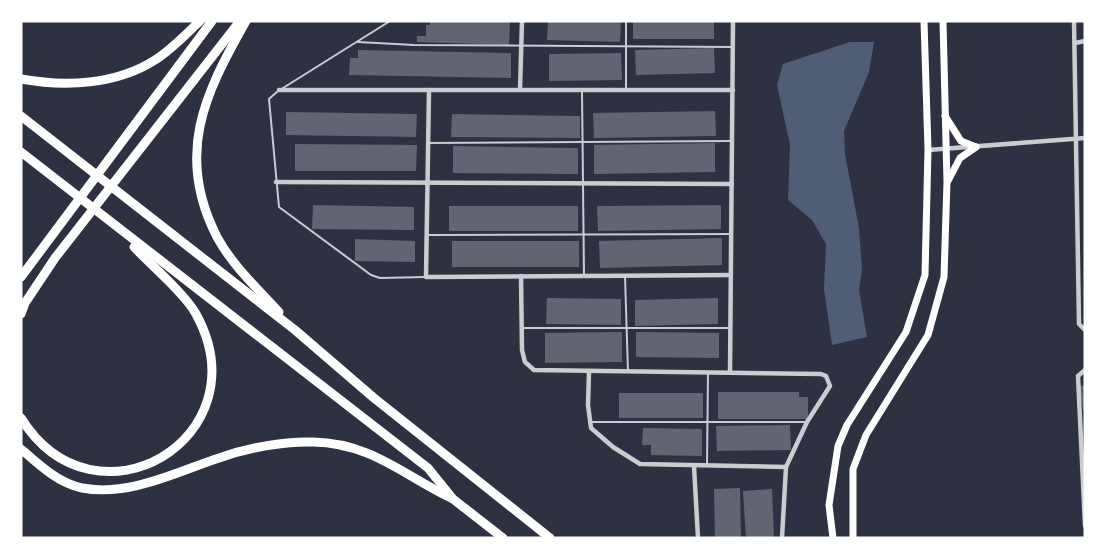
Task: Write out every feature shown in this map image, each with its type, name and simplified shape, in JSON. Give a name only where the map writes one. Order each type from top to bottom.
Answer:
[{"type":"highway","points":[[21,79],[47,84],[75,83],[122,76],[154,61],[200,21]]},
{"type":"highway","points":[[21,277],[45,241],[123,143],[212,21]]},
{"type":"highway","points":[[21,314],[25,303],[55,258],[240,21]]},
{"type":"highway","points":[[246,21],[204,104],[195,151],[202,199],[218,238],[238,266],[295,330]]},
{"type":"highway","points":[[21,116],[295,330],[374,398],[550,538]]},
{"type":"highway","points":[[21,152],[428,468],[453,499]]},
{"type":"highway","points":[[21,418],[45,448],[63,461],[94,471],[120,472],[145,466],[167,456],[184,442],[206,408],[212,386],[213,367],[210,347],[196,312],[118,229]]},
{"type":"highway","points":[[21,449],[48,472],[82,488],[134,487],[222,456],[286,444],[335,443],[368,452],[453,499],[503,538]]},
{"type":"main road","points":[[918,21],[924,31]]},
{"type":"main road","points":[[833,538],[829,505],[838,446],[847,425],[906,332],[925,274],[928,150],[924,21]]},
{"type":"main road","points":[[853,538],[853,469],[866,435],[928,335],[944,277],[947,182],[943,21]]},
{"type":"main road","points":[[944,114],[961,141],[976,147]]},
{"type":"main road","points":[[947,182],[960,158],[976,147]]},
{"type":"street","points":[[520,90],[522,21]]},
{"type":"street","points":[[730,372],[733,21]]},
{"type":"street","points":[[1074,21],[1078,324],[1084,330]]},
{"type":"street","points":[[1075,43],[1085,41]]},
{"type":"street","points":[[279,90],[733,90]]},
{"type":"street","points":[[429,90],[426,277],[731,275]]},
{"type":"street","points":[[928,150],[1085,138]]},
{"type":"street","points":[[276,182],[732,184]]},
{"type":"street","points":[[1076,233],[1085,231]]},
{"type":"street","points":[[521,276],[525,362],[534,370],[821,374],[830,386],[807,422],[786,467],[782,538]]},
{"type":"street","points":[[1085,370],[1078,376],[1085,526]]},
{"type":"street","points":[[589,372],[591,428],[613,447],[640,464],[786,467]]},
{"type":"street","points":[[694,466],[698,538]]},
{"type":"lane","points":[[390,21],[279,90],[269,99],[279,207],[361,268],[380,278],[426,277]]},
{"type":"lane","points":[[626,21],[626,90]]},
{"type":"lane","points":[[357,42],[733,47]]},
{"type":"lane","points":[[582,90],[584,276]]},
{"type":"lane","points":[[428,143],[732,141]]},
{"type":"lane","points":[[427,235],[731,234]]},
{"type":"lane","points":[[626,276],[628,372]]},
{"type":"lane","points":[[522,328],[731,328]]},
{"type":"lane","points":[[707,465],[708,372]]},
{"type":"lane","points":[[591,422],[807,422]]},
{"type":"water","points":[[850,42],[874,42],[869,72],[844,131],[845,154],[859,228],[862,269],[859,290],[867,337],[832,345],[824,289],[826,244],[812,220],[788,200],[790,145],[777,85],[783,64]]},
{"type":"building","points":[[430,21],[510,22],[509,45],[417,42],[417,36],[426,36],[426,25],[430,25]]},
{"type":"building","points":[[548,21],[621,21],[620,42],[547,40]]},
{"type":"building","points":[[633,21],[714,21],[714,39],[633,39]]},
{"type":"building","points":[[714,48],[715,73],[636,75],[635,50]]},
{"type":"building","points":[[358,50],[511,53],[511,78],[349,75],[350,58],[358,58]]},
{"type":"building","points":[[621,53],[622,80],[549,81],[549,54]]},
{"type":"building","points":[[715,111],[716,136],[594,138],[593,113]]},
{"type":"building","points":[[286,112],[417,114],[416,137],[286,135]]},
{"type":"building","points":[[452,114],[580,116],[580,138],[451,137]]},
{"type":"building","points":[[715,143],[715,172],[594,174],[594,145]]},
{"type":"building","points":[[295,144],[417,145],[416,171],[295,171]]},
{"type":"building","points":[[453,146],[578,148],[578,174],[453,173]]},
{"type":"building","points":[[313,205],[414,207],[414,230],[312,229]]},
{"type":"building","points":[[721,205],[721,229],[598,231],[597,206]]},
{"type":"building","points":[[449,206],[578,206],[578,231],[449,231]]},
{"type":"building","points":[[722,238],[722,265],[600,268],[599,241]]},
{"type":"building","points":[[355,239],[415,241],[415,262],[355,261]]},
{"type":"building","points":[[452,241],[579,241],[579,267],[452,267]]},
{"type":"building","points":[[547,298],[621,299],[621,325],[546,324]]},
{"type":"building","points":[[718,298],[718,324],[635,326],[635,300]]},
{"type":"building","points":[[622,332],[622,362],[545,363],[545,333]]},
{"type":"building","points":[[636,332],[719,333],[719,358],[636,357]]},
{"type":"building","points":[[1085,385],[1085,410],[1083,411],[1079,386]]},
{"type":"building","points":[[718,392],[799,392],[799,397],[808,397],[808,419],[718,419]]},
{"type":"building","points":[[619,393],[703,393],[703,418],[619,418]]},
{"type":"building","points":[[790,425],[791,450],[717,451],[716,426]]},
{"type":"building","points":[[643,428],[702,429],[702,456],[651,455],[651,445],[642,445]]},
{"type":"building","points":[[740,488],[741,538],[715,538],[714,489]]},
{"type":"building","points":[[772,489],[774,538],[746,538],[743,491]]}]
